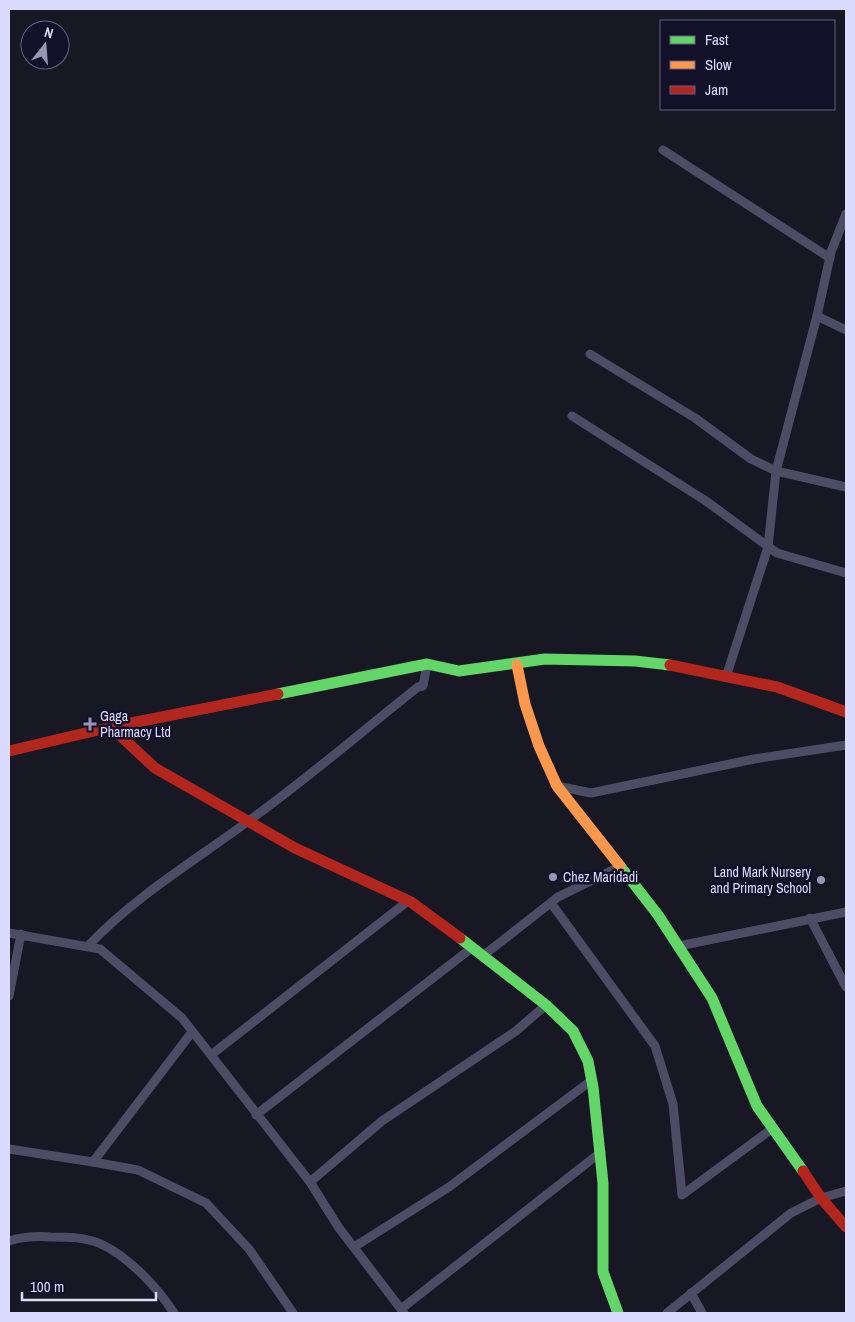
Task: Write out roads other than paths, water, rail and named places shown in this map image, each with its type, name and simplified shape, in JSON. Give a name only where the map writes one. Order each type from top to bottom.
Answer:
[{"type":"street","points":[[663,150],[830,258]]},
{"type":"street","points":[[726,677],[768,547],[776,471],[817,316],[830,258],[846,214]]},
{"type":"street","points":[[817,316],[846,330]]},
{"type":"street","points":[[590,354],[695,418],[751,459],[776,471],[846,488]]},
{"type":"street","points":[[572,416],[706,501],[777,553],[846,574]]},
{"type":"street","points":[[9,751],[111,727],[427,664],[459,671],[517,665],[545,659],[575,658],[603,662],[635,661],[676,666],[777,687],[846,712]]},
{"type":"street","points":[[88,946],[107,926],[168,878],[249,821],[418,687],[423,686],[427,664]]},
{"type":"street","points":[[517,665],[525,704],[536,738],[557,786],[658,915],[712,998],[749,1090],[820,1198],[846,1227]]},
{"type":"street","points":[[111,727],[155,768],[294,848],[408,900],[484,955],[546,1006],[578,1038],[588,1061],[592,1080],[601,1152],[603,1272],[618,1313]]},
{"type":"street","points":[[557,786],[591,793],[754,759],[846,745]]},
{"type":"street","points":[[484,955],[551,903],[619,866]]},
{"type":"street","points":[[210,1055],[408,900]]},
{"type":"street","points":[[551,903],[655,1046],[674,1104],[682,1195],[773,1128]]},
{"type":"street","points":[[678,946],[846,912]]},
{"type":"street","points":[[810,918],[846,987]]},
{"type":"street","points":[[9,933],[102,950],[176,1013],[310,1182],[354,1247],[402,1311],[601,1152]]},
{"type":"street","points":[[9,996],[21,934]]},
{"type":"street","points":[[256,1115],[474,947]]},
{"type":"street","points":[[310,1182],[382,1121],[516,1031],[546,1006]]},
{"type":"street","points":[[93,1162],[192,1032]]},
{"type":"street","points":[[354,1247],[449,1187],[592,1080]]},
{"type":"street","points":[[9,1149],[138,1170],[206,1203],[249,1249],[293,1313]]},
{"type":"street","points":[[667,1313],[791,1213],[820,1198],[846,1191]]},
{"type":"street","points":[[9,1241],[40,1236],[77,1238],[100,1244],[120,1255],[174,1313]]},
{"type":"street","points":[[691,1293],[702,1313]]},
{"type":"place","name":"Gaga Pharmacy Ltd","points":[[90,724]]},
{"type":"place","name":"Chez Maridadi","points":[[553,877]]},
{"type":"place","name":"Land Mark Nursery and Primary School","points":[[821,880]]}]
